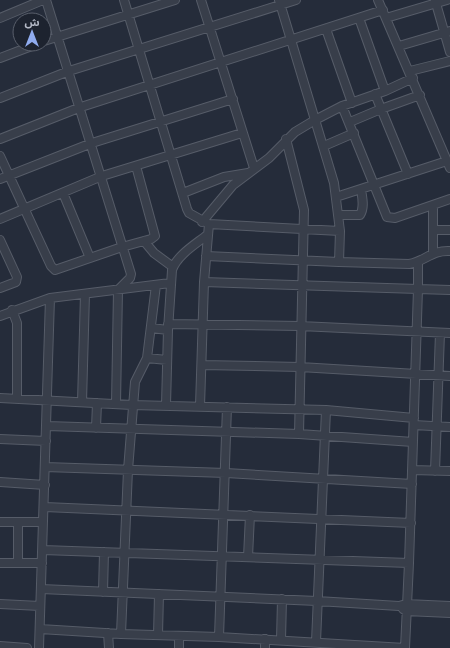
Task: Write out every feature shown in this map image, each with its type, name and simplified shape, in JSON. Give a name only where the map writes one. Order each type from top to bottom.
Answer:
[{"type":"street","points":[[0,18],[43,0]]},
{"type":"street","points":[[46,0],[92,143],[131,276],[118,290],[116,404]]},
{"type":"street","points":[[124,0],[189,213],[205,223],[340,231]]},
{"type":"street","points":[[52,38],[175,0]]},
{"type":"street","points":[[201,0],[233,99],[251,170]]},
{"type":"street","points":[[0,98],[69,71],[210,27],[280,2],[296,0]]},
{"type":"street","points":[[336,197],[448,160],[378,0]]},
{"type":"street","points":[[0,139],[80,106],[359,18],[448,0]]},
{"type":"street","points":[[280,2],[324,146],[336,197],[340,231],[339,262]]},
{"type":"street","points":[[435,2],[447,32],[450,52]]},
{"type":"street","points":[[359,18],[385,91]]},
{"type":"street","points":[[326,29],[352,103]]},
{"type":"street","points":[[399,46],[447,32]]},
{"type":"street","points":[[0,58],[16,52]]},
{"type":"street","points":[[200,406],[202,325],[207,235],[205,223],[233,185],[251,170],[269,158],[286,139],[315,120],[342,106],[385,91],[411,74],[450,61]]},
{"type":"street","points":[[375,94],[408,174]]},
{"type":"street","points":[[350,122],[420,95]]},
{"type":"street","points":[[0,179],[92,143],[161,120],[233,99]]},
{"type":"street","points":[[342,106],[350,122],[388,218],[395,218],[450,199]]},
{"type":"street","points":[[0,219],[102,176],[242,133]]},
{"type":"street","points":[[324,146],[354,133]]},
{"type":"street","points":[[286,139],[303,203],[304,229],[301,285],[299,434]]},
{"type":"street","points":[[0,156],[52,269],[56,270],[122,247],[151,239],[156,233],[136,166]]},
{"type":"street","points":[[183,193],[224,177],[251,170]]},
{"type":"street","points":[[339,215],[362,213],[361,189]]},
{"type":"street","points":[[63,193],[90,258]]},
{"type":"street","points":[[433,205],[433,253]]},
{"type":"street","points":[[433,230],[450,230]]},
{"type":"street","points":[[166,405],[170,283],[173,267],[191,247],[207,235]]},
{"type":"street","points":[[0,240],[17,277],[16,282],[0,288]]},
{"type":"street","points":[[144,241],[154,253],[173,267]]},
{"type":"street","points":[[206,256],[409,264],[418,262],[433,253],[450,252]]},
{"type":"street","points":[[40,629],[121,634],[265,639],[405,648],[404,607],[409,563],[411,523],[418,262]]},
{"type":"street","points":[[204,282],[450,290]]},
{"type":"street","points":[[0,316],[12,310],[50,298],[170,283]]},
{"type":"street","points":[[121,634],[132,405],[136,377],[147,358],[156,285]]},
{"type":"street","points":[[82,402],[85,294]]},
{"type":"street","points":[[39,648],[43,522],[45,507],[50,298]]},
{"type":"street","points":[[12,310],[17,323],[17,398]]},
{"type":"street","points":[[150,328],[202,325],[300,326],[450,334]]},
{"type":"street","points":[[435,471],[440,333]]},
{"type":"street","points":[[147,358],[167,360]]},
{"type":"street","points":[[202,365],[300,367],[450,376],[450,372]]},
{"type":"street","points":[[0,398],[132,405],[326,410],[450,427]]},
{"type":"street","points":[[96,428],[97,403]]},
{"type":"street","points":[[219,637],[222,597],[227,407]]},
{"type":"street","points":[[316,642],[326,410]]},
{"type":"street","points":[[47,426],[299,434],[413,442]]},
{"type":"street","points":[[0,439],[46,441]]},
{"type":"street","points":[[45,467],[226,473],[412,484]]},
{"type":"street","points":[[412,470],[450,471]]},
{"type":"street","points":[[0,482],[45,485]]},
{"type":"street","points":[[45,507],[411,523]]},
{"type":"street","points":[[248,557],[250,515]]},
{"type":"street","points":[[0,522],[43,522]]},
{"type":"street","points":[[18,522],[18,563]]},
{"type":"street","points":[[43,550],[409,563]]},
{"type":"street","points":[[103,592],[104,552]]},
{"type":"street","points":[[0,563],[42,563]]},
{"type":"street","points":[[41,589],[317,600],[404,607],[450,613]]},
{"type":"street","points":[[158,635],[159,594]]},
{"type":"street","points":[[281,640],[282,599]]},
{"type":"street","points":[[0,604],[40,606]]},
{"type":"street","points":[[404,607],[450,606]]},
{"type":"street","points":[[108,633],[108,648]]},
{"type":"street","points":[[179,636],[179,648]]},
{"type":"street","points":[[265,639],[265,648]]},
{"type":"street","points":[[0,646],[27,648]]}]
